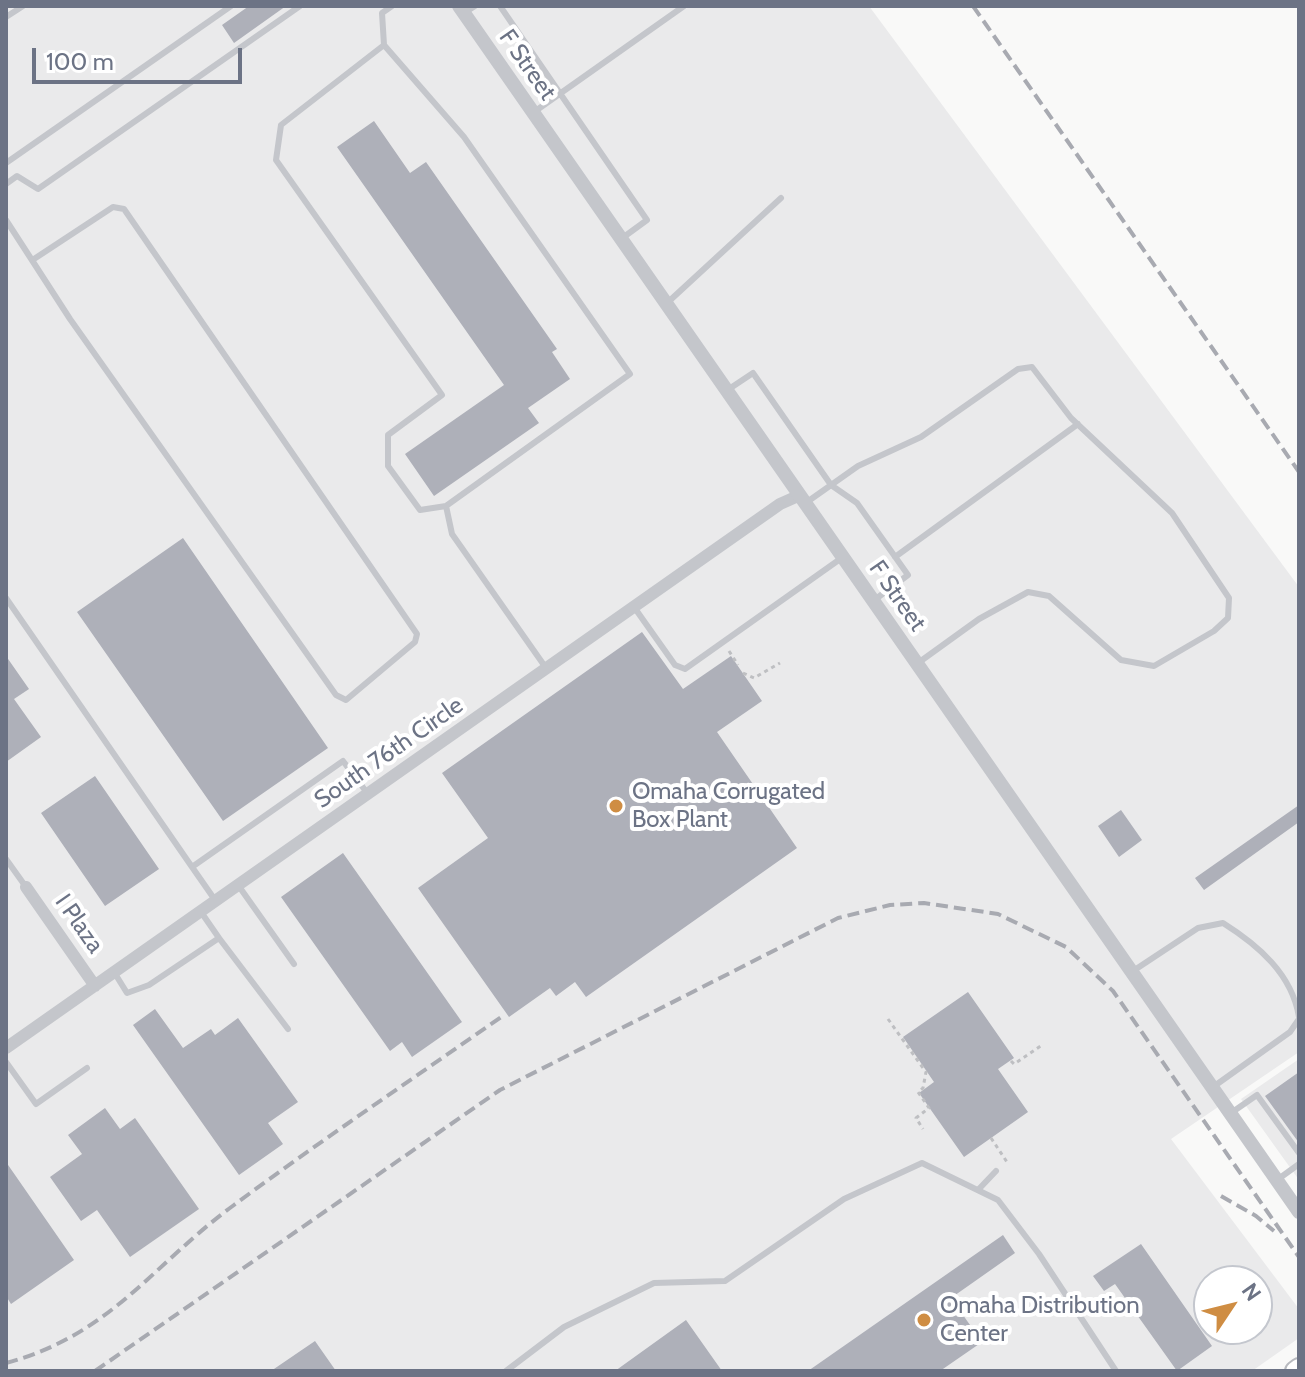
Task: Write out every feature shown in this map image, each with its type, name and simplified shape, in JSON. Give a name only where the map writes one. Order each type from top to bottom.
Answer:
[{"type":"street","name":"F Street","points":[[466,8],[533,113],[1299,1212]]},
{"type":"street","name":"South 76th Circle","points":[[6,1048],[780,504],[801,500]]},
{"type":"street","name":"I Plaza","points":[[26,887],[95,986]]},
{"type":"lane","points":[[6,17],[23,6]]},
{"type":"lane","points":[[6,163],[231,6]]},
{"type":"lane","points":[[6,184],[17,176],[38,189],[300,6]]},
{"type":"lane","points":[[384,45],[281,125],[276,160],[442,395],[388,435],[388,466],[420,510],[446,506],[630,374],[464,137],[384,45],[382,13],[392,6]]},
{"type":"lane","points":[[500,6],[647,220],[621,239]]},
{"type":"lane","points":[[533,113],[684,6]]},
{"type":"lane","points":[[666,304],[781,198]]},
{"type":"lane","points":[[6,220],[70,319],[336,695],[346,700],[415,642],[417,634],[124,209],[113,207],[34,259]]},
{"type":"lane","points":[[801,500],[831,485],[858,466],[921,437],[1018,369],[1032,367],[1078,424],[1172,513],[1229,598],[1228,618],[1214,631],[1154,666],[1121,660],[1049,596],[1028,592],[979,619],[917,663]]},
{"type":"lane","points":[[727,391],[753,373],[831,485],[857,503],[908,575],[873,601]]},
{"type":"lane","points":[[895,557],[1078,424]]},
{"type":"lane","points":[[446,506],[452,534],[547,668]]},
{"type":"lane","points":[[634,607],[675,665],[685,669],[843,557]]},
{"type":"lane","points":[[6,598],[216,901]]},
{"type":"lane","points":[[192,867],[343,761],[368,794]]},
{"type":"lane","points":[[6,859],[26,887]]},
{"type":"lane","points":[[238,885],[294,964]]},
{"type":"lane","points":[[201,912],[288,1029]]},
{"type":"lane","points":[[1132,971],[1198,928],[1223,923],[1253,942],[1284,977],[1299,1018],[1290,1032],[1213,1087]]},
{"type":"lane","points":[[114,972],[127,993],[149,985],[219,938]]},
{"type":"lane","points":[[6,1062],[36,1104],[87,1068]]},
{"type":"lane","points":[[1231,1113],[1257,1095],[1299,1153]]},
{"type":"lane","points":[[506,1371],[564,1327],[654,1283],[725,1281],[844,1199],[922,1163],[998,1200],[1116,1371]]},
{"type":"lane","points":[[1277,1180],[1299,1164]]},
{"type":"lane","points":[[978,1190],[996,1171]]},
{"type":"path","points":[[727,648],[738,665]]},
{"type":"path","points":[[743,673],[754,678],[780,663]]},
{"type":"path","points":[[888,1019],[926,1072],[923,1088],[918,1092],[929,1108],[916,1118],[923,1129]]},
{"type":"path","points":[[1011,1061],[1014,1064],[1042,1045]]},
{"type":"path","points":[[991,1138],[1007,1162]]},
{"type":"shaded area","points":[[6,6],[869,6],[1299,587],[1299,1052],[1171,1139],[1266,1265],[1193,1265],[1193,1345],[1273,1345],[1273,1274],[1299,1309],[1299,1338],[1252,1371],[6,1371]]},
{"type":"shaded area","points":[[1299,1059],[1299,1180],[1241,1099]]},
{"type":"building","points":[[249,6],[286,6],[234,43],[222,25]]},
{"type":"building","points":[[374,121],[410,173],[426,162],[557,349],[552,352],[570,379],[528,408],[539,423],[434,496],[405,454],[504,385],[337,147]]},
{"type":"building","points":[[183,538],[328,748],[223,821],[77,612]]},
{"type":"building","name":"Omaha Corrugated Box Plant","points":[[642,632],[683,689],[731,656],[762,701],[717,732],[797,848],[586,997],[575,982],[556,996],[550,988],[509,1017],[418,888],[488,838],[442,773]]},
{"type":"building","points":[[6,656],[29,689],[14,699],[41,737],[6,762]]},
{"type":"building","points":[[95,776],[159,869],[105,906],[41,813]]},
{"type":"building","points":[[1299,805],[1299,822],[1204,890],[1195,878]]},
{"type":"building","points":[[1121,810],[1142,840],[1119,857],[1098,826]]},
{"type":"building","points":[[343,853],[462,1022],[412,1057],[402,1042],[390,1051],[281,897]]},
{"type":"building","points":[[968,992],[1014,1058],[998,1069],[1028,1112],[964,1157],[919,1093],[934,1082],[903,1037]]},
{"type":"building","points":[[155,1009],[183,1048],[211,1029],[215,1035],[238,1018],[298,1102],[268,1123],[283,1144],[239,1175],[133,1025]]},
{"type":"building","points":[[1299,1072],[1299,1143],[1265,1096]]},
{"type":"building","points":[[105,1108],[120,1129],[135,1118],[199,1209],[130,1257],[97,1210],[81,1221],[50,1177],[82,1154],[68,1135]]},
{"type":"building","points":[[6,1162],[74,1260],[11,1304],[6,1296]]},
{"type":"building","name":"Omaha Distribution Center","points":[[1003,1235],[1015,1253],[951,1298],[982,1342],[940,1371],[808,1371]]},
{"type":"building","points":[[1141,1244],[1193,1319],[1193,1345],[1212,1346],[1177,1371],[1115,1284],[1104,1291],[1093,1276]]},
{"type":"building","points":[[686,1320],[722,1371],[615,1371]]},
{"type":"building","points":[[315,1341],[336,1371],[271,1371]]},
{"type":"railway","points":[[973,6],[1299,472]]},
{"type":"railway","points":[[95,1371],[500,1090],[838,918],[890,905],[924,903],[998,914],[1066,947],[1113,991],[1299,1257]]},
{"type":"railway","points":[[6,1363],[43,1351],[103,1317],[234,1205],[504,1015]]},
{"type":"railway","points":[[1221,1196],[1256,1216],[1274,1231]]},
{"type":"place","name":"Omaha Corrugated Box Plant","points":[[616,806]]},
{"type":"place","name":"Omaha Distribution Center","points":[[924,1320]]}]
